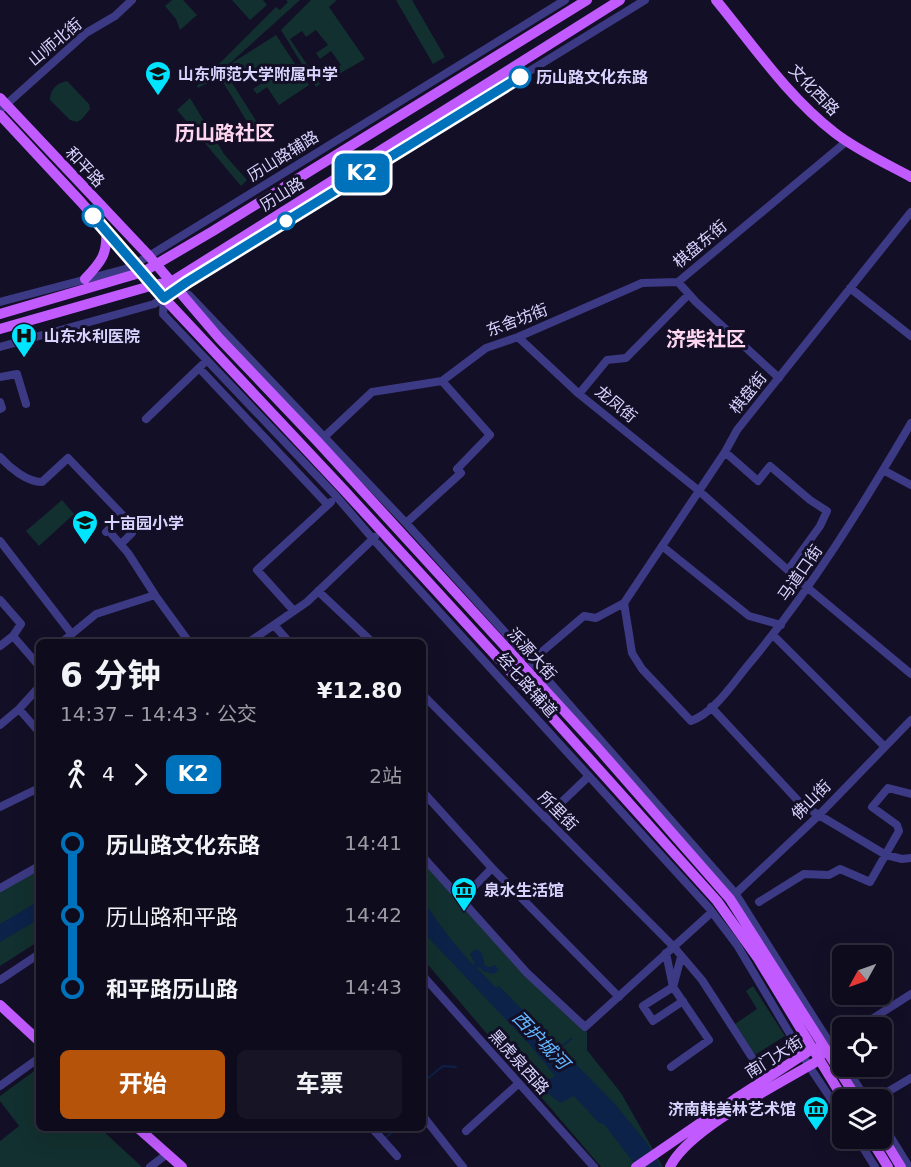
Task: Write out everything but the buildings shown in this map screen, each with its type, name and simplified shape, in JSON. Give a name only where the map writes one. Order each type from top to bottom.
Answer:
[{"type":"main road","name":"历山路","points":[[0,314],[143,272],[153,260],[213,231],[587,0]]},
{"type":"main road","name":"历山路","points":[[0,329],[154,285],[174,286],[620,0]]},
{"type":"main road","name":"文化西路","points":[[716,0],[787,87],[812,113],[836,134],[911,177]]},
{"type":"main road","name":"和平路","points":[[2,104],[153,260]]},
{"type":"main road","name":"和平路","points":[[0,115],[154,285]]},
{"type":"main road","points":[[85,279],[105,253],[106,230]]},
{"type":"main road","name":"泺源大街","points":[[153,260],[174,286],[321,439],[733,896],[852,1089]]},
{"type":"main road","name":"泺源大街","points":[[154,285],[340,493],[382,531],[717,901],[757,957],[808,1052],[819,1060],[837,1089]]},
{"type":"main road","points":[[0,1005],[36,1038]]},
{"type":"main road","name":"南门大街","points":[[636,1167],[766,1078],[808,1052],[827,1046]]},
{"type":"main road","name":"南门大街","points":[[670,1167],[680,1150],[692,1139],[719,1120],[819,1060],[827,1046]]},
{"type":"main road","points":[[141,1131],[182,1167]]},
{"type":"main road","points":[[877,1149],[888,1167]]},
{"type":"main road","points":[[890,1149],[901,1167]]},
{"type":"street","name":"山师北街","points":[[2,104],[86,33],[115,16],[132,0]]},
{"type":"street","name":"历山路辅路","points":[[0,302],[153,260],[565,0]]},
{"type":"street","points":[[0,347],[154,304],[164,298],[174,286],[645,0]]},
{"type":"street","name":"棋盘东街","points":[[779,378],[678,282],[847,141]]},
{"type":"street","name":"棋盘街","points":[[624,603],[725,452],[737,430],[911,212]]},
{"type":"street","name":"东舍坊街","points":[[321,439],[372,392],[442,381],[486,348],[518,338],[642,283],[678,282]]},
{"type":"street","points":[[850,288],[911,336]]},
{"type":"street","points":[[579,394],[607,360],[626,358],[689,294]]},
{"type":"street","name":"经七路辅道","points":[[164,298],[163,314],[340,493],[373,539],[712,912],[737,945],[808,1052],[808,1066],[832,1101]]},
{"type":"street","name":"龙凤街","points":[[518,338],[579,394],[698,490],[808,588],[911,674]]},
{"type":"street","points":[[146,419],[207,360]]},
{"type":"street","points":[[199,368],[327,504]]},
{"type":"street","points":[[0,377],[17,374],[26,404]]},
{"type":"street","points":[[406,523],[461,473],[457,469],[490,435],[442,381]]},
{"type":"street","points":[[0,402],[2,408],[0,409]]},
{"type":"street","name":"马道口街","points":[[624,603],[632,652],[642,669],[691,721],[700,717],[773,635],[808,588],[854,520],[911,423]]},
{"type":"street","name":"经七路辅道","points":[[321,439],[406,523],[531,661],[733,896]]},
{"type":"street","name":"马道口街","points":[[725,452],[758,481],[770,466],[828,512],[789,569]]},
{"type":"street","points":[[0,457],[8,466],[35,482],[42,482],[68,458],[132,526],[132,533],[121,544]]},
{"type":"street","points":[[883,470],[911,485]]},
{"type":"street","points":[[294,611],[257,570],[340,493]]},
{"type":"street","points":[[106,532],[108,530],[121,544],[187,639]]},
{"type":"street","points":[[253,639],[318,591],[382,531]]},
{"type":"street","points":[[0,541],[71,633]]},
{"type":"street","points":[[662,546],[749,616],[781,625]]},
{"type":"street","points":[[318,591],[369,639]]},
{"type":"street","points":[[65,639],[96,614],[155,595]]},
{"type":"street","points":[[0,600],[21,624],[13,636],[0,646]]},
{"type":"street","points":[[531,661],[584,616],[596,618],[624,603]]},
{"type":"street","points":[[274,624],[287,639]]},
{"type":"street","points":[[773,635],[885,747]]},
{"type":"street","points":[[13,636],[36,663]]},
{"type":"street","points":[[0,725],[36,690]]},
{"type":"street","name":"所里街","points":[[426,701],[702,980],[766,1078]]},
{"type":"street","points":[[711,707],[802,805],[886,855],[902,859],[911,858]]},
{"type":"street","points":[[19,709],[36,729]]},
{"type":"street","name":"佛山街","points":[[733,896],[818,816],[911,720]]},
{"type":"street","points":[[544,818],[589,776]]},
{"type":"street","points":[[759,902],[804,874],[829,875],[840,868],[870,882],[899,831],[897,825],[872,807],[888,788],[911,794]]},
{"type":"street","points":[[0,807],[36,789]]},
{"type":"street","points":[[426,795],[492,868],[619,997]]},
{"type":"street","points":[[426,860],[527,973],[585,1027],[712,912]]},
{"type":"street","points":[[0,888],[36,868]]},
{"type":"street","points":[[462,898],[492,868]]},
{"type":"street","points":[[670,950],[673,987],[709,1040],[671,1067]]},
{"type":"street","points":[[0,981],[36,956]]},
{"type":"street","points":[[681,957],[673,987],[643,1006],[653,1021],[683,1001]]},
{"type":"street","name":"黑虎泉西路","points":[[426,979],[594,1167]]},
{"type":"street","points":[[876,1017],[911,995]]},
{"type":"street","points":[[832,1043],[827,1046],[832,1052]]},
{"type":"street","points":[[0,1086],[36,1060]]},
{"type":"street","points":[[892,1089],[911,1078]]},
{"type":"street","points":[[466,1131],[518,1084]]},
{"type":"street","points":[[426,1120],[463,1167]]},
{"type":"street","points":[[375,1131],[397,1156]]},
{"type":"street","points":[[892,1139],[909,1167]]},
{"type":"street","points":[[863,1149],[874,1167]]},
{"type":"street","points":[[150,1167],[167,1154]]},
{"type":"green space","points":[[172,0],[183,0],[197,15],[180,30],[176,19],[165,6]]},
{"type":"green space","points":[[232,0],[263,0],[267,5],[250,20]]},
{"type":"green space","points":[[286,0],[300,0],[227,66],[276,35],[309,85],[279,105],[267,87],[257,94],[253,89],[264,82],[253,66],[244,71],[241,67],[230,75],[225,68],[211,81],[198,88],[197,86],[276,7],[280,10],[288,2]]},
{"type":"green space","points":[[311,0],[337,0],[329,7],[365,59],[332,78],[329,74],[341,65],[331,51],[320,59],[316,53],[328,45],[316,30],[306,37],[302,31],[290,39],[320,84],[316,87],[281,30]]},
{"type":"green space","points":[[396,0],[412,0],[445,57],[433,64]]},
{"type":"green space","points":[[227,75],[258,124],[251,128],[221,79]]},
{"type":"green space","points":[[67,81],[89,104],[90,109],[77,122],[70,120],[50,100],[55,87]]},
{"type":"green space","points":[[190,98],[224,154],[247,180],[241,186],[177,110]]},
{"type":"green space","points":[[62,500],[74,514],[39,546],[26,531]]},
{"type":"green space","points":[[426,863],[525,974],[587,1032],[587,1050],[621,1093],[663,1167],[601,1167],[426,963]]},
{"type":"green space","points":[[36,870],[36,943],[0,966],[0,890]]},
{"type":"green space","points":[[753,986],[785,1036],[755,1055],[735,1024],[757,1009],[746,991]]},
{"type":"green space","points":[[36,1070],[36,1131],[103,1131],[142,1167],[0,1167],[0,1141],[19,1126],[0,1101],[0,1096]]},
{"type":"water","points":[[36,903],[36,921],[0,942],[0,924]]},
{"type":"water","name":"西护城河","points":[[426,905],[473,965],[475,963],[470,954],[476,949],[482,953],[485,966],[495,965],[499,970],[493,974],[477,968],[496,988],[499,986],[614,1103],[647,1143],[661,1167],[637,1167],[604,1124],[599,1123],[574,1096],[560,1103],[544,1090],[546,1081],[555,1076],[530,1045],[426,935]]},
{"type":"waterway","name":"西护城河","points":[[561,1047],[571,1039]]},
{"type":"waterway","points":[[426,1080],[443,1066],[456,1067]]},
{"type":"waterway","points":[[385,1138],[394,1131]]},
{"type":"bus line","name":"K2","points":[[93,216],[164,298],[520,77]]},
{"type":"place","name":"历山路文化东路","points":[[520,77]]},
{"type":"place","name":"山东师范大学附属中学","points":[[158,97]]},
{"type":"place","name":"山东水利医院","points":[[24,359]]},
{"type":"place","name":"十亩园小学","points":[[85,546]]},
{"type":"place","name":"泉水生活馆","points":[[464,913]]},
{"type":"place","name":"济南韩美林艺术馆","points":[[816,1132]]},
{"type":"district","name":"历山路社区","points":[[225,133]]},
{"type":"district","name":"济柴社区","points":[[706,339]]}]
